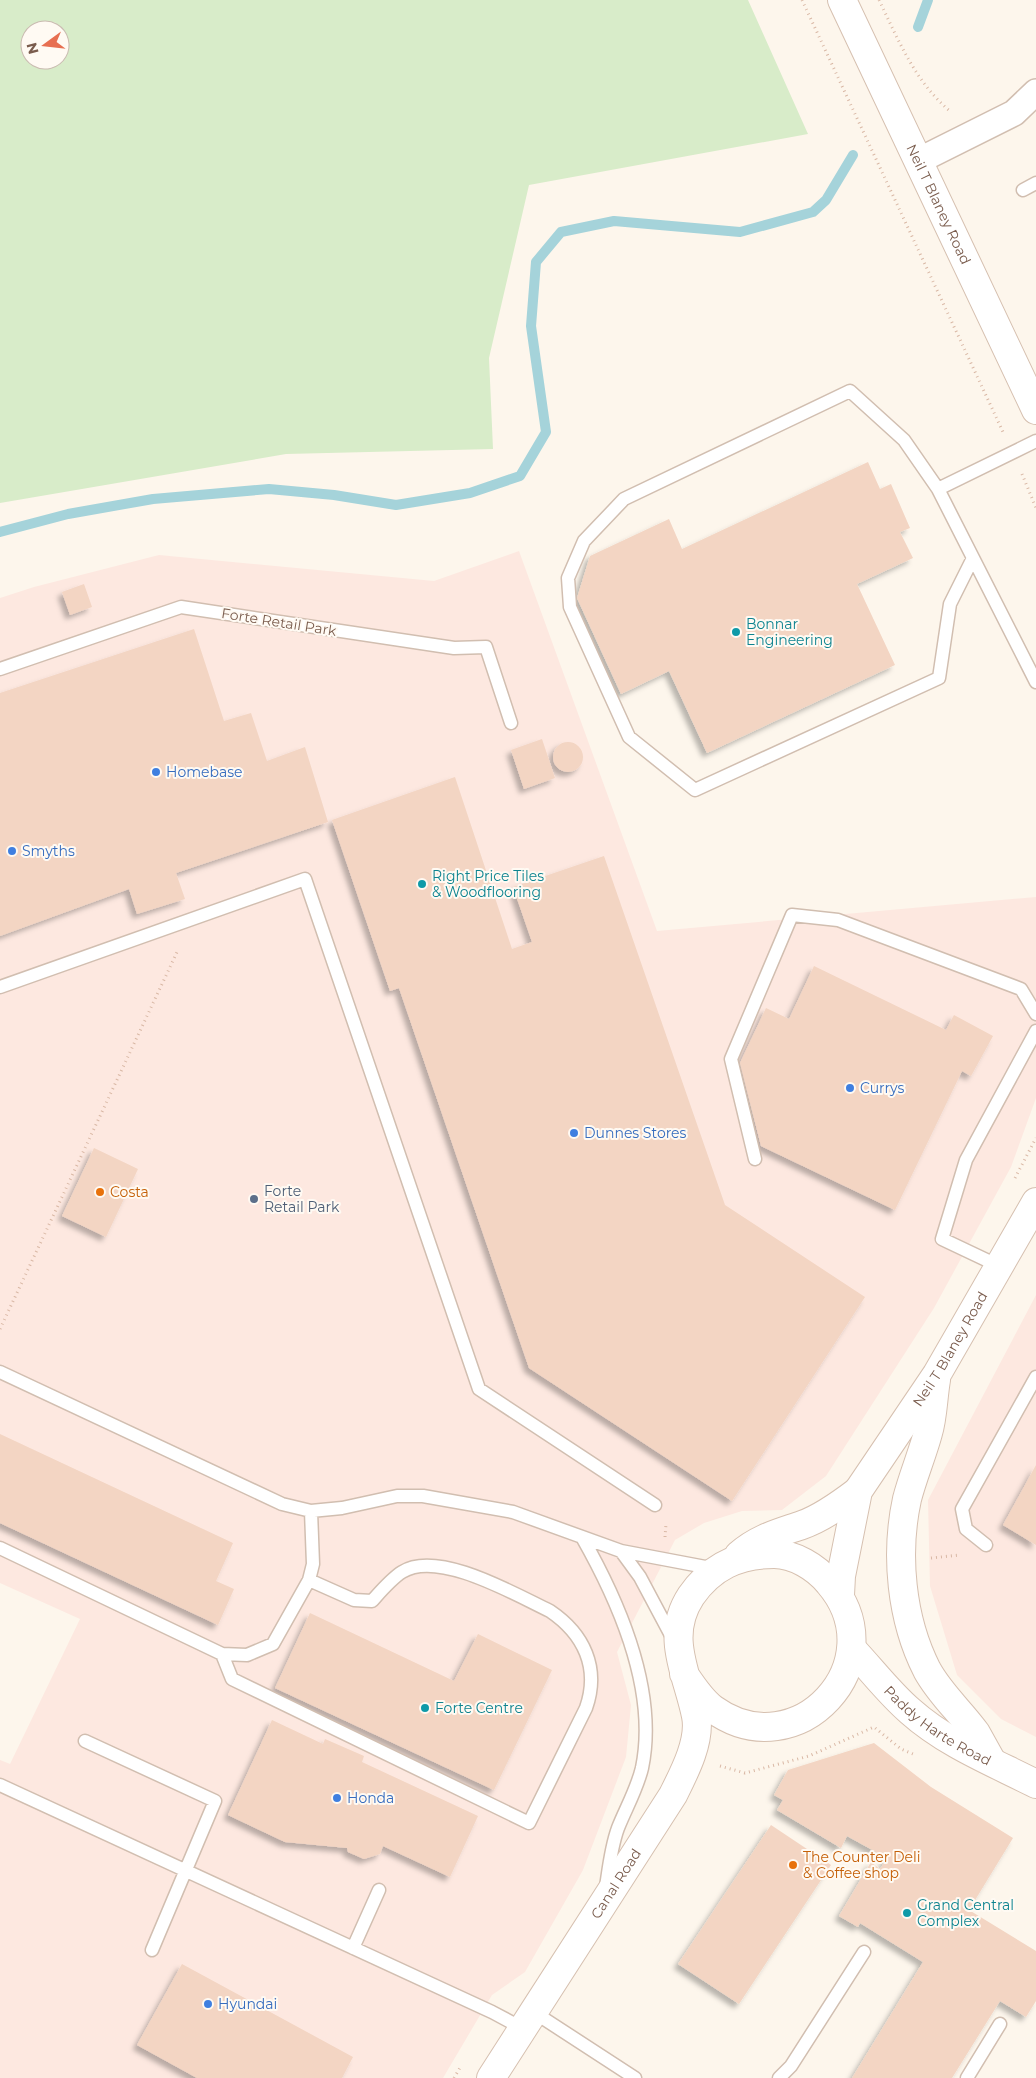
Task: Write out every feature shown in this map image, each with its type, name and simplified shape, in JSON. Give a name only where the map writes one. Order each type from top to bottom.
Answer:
[{"type":"main road","name":"Neil T Blaney Road","points":[[842,0],[1036,410]]},
{"type":"main road","name":"Neil T Blaney Road","points":[[725,1564],[748,1547],[768,1536],[803,1525],[822,1516],[858,1491],[936,1374],[1036,1202]]},
{"type":"main road","points":[[936,1374],[928,1432],[913,1478],[904,1520],[903,1589],[911,1630],[927,1669],[938,1688],[976,1733],[991,1760]]},
{"type":"main road","name":"Neil T Blaney Road","points":[[840,1596],[841,1576],[858,1491]]},
{"type":"main road","points":[[757,1554],[778,1554],[800,1561],[821,1573],[840,1596],[850,1618],[852,1649],[847,1669],[838,1689],[826,1703],[805,1718],[784,1725],[758,1726],[733,1720],[712,1708],[684,1674],[678,1648],[681,1622],[689,1599],[701,1583],[725,1564],[757,1554]]},
{"type":"main road","name":"Paddy Harte Road","points":[[852,1649],[910,1711],[951,1741],[1036,1784]]},
{"type":"main road","name":"Canal Road","points":[[491,2078],[604,1899],[673,1795],[687,1767],[694,1743],[696,1717],[684,1674]]},
{"type":"street","points":[[918,161],[1014,113],[1036,92]]},
{"type":"lane","points":[[1023,190],[1036,184]]},
{"type":"lane","points":[[973,558],[950,604],[939,678],[695,790],[629,737],[570,607],[568,578],[584,541],[624,499],[850,390],[904,440],[938,489],[1036,682]]},
{"type":"lane","points":[[938,489],[1036,441]]},
{"type":"lane","name":"Forte Retail Park","points":[[0,669],[181,607],[454,648],[486,647],[511,723]]},
{"type":"lane","points":[[0,987],[305,880],[479,1389],[655,1506]]},
{"type":"lane","points":[[755,1159],[731,1059],[792,915],[838,920],[1021,989],[1036,1014]]},
{"type":"lane","points":[[999,1266],[942,1239],[966,1160],[1036,1031]]},
{"type":"lane","points":[[0,1372],[282,1504],[312,1511],[342,1508],[397,1496],[423,1496],[513,1512],[621,1551],[660,1560],[725,1564]]},
{"type":"lane","points":[[986,1545],[966,1529],[962,1509],[1036,1377]]},
{"type":"lane","points":[[0,1548],[222,1654],[247,1654],[273,1644],[309,1580],[313,1564],[312,1511]]},
{"type":"lane","points":[[582,1537],[614,1598],[628,1635],[646,1726],[642,1767],[611,1847],[604,1899]]},
{"type":"lane","points":[[621,1551],[640,1577],[678,1648]]},
{"type":"lane","points":[[222,1654],[232,1679],[530,1823],[586,1708],[592,1690],[588,1659],[577,1635],[561,1618],[550,1611],[473,1576],[439,1566],[420,1566],[404,1571],[372,1601],[354,1600],[309,1580]]},
{"type":"lane","points":[[85,1741],[215,1801],[152,1950]]},
{"type":"lane","points":[[0,1785],[353,1948],[527,2020],[635,2078]]},
{"type":"lane","points":[[353,1948],[379,1890]]},
{"type":"lane","points":[[779,2078],[791,2066],[864,1952]]},
{"type":"lane","points":[[967,2078],[1000,2024]]},
{"type":"path","points":[[802,0],[1013,452],[1036,508]]},
{"type":"path","points":[[879,0],[909,63],[927,89],[975,133]]},
{"type":"path","points":[[0,1329],[178,950],[175,927]]},
{"type":"path","points":[[655,1506],[667,1526],[660,1560]]},
{"type":"path","points":[[929,1558],[963,1554],[986,1545]]},
{"type":"path","points":[[716,1765],[744,1774],[809,1756],[874,1727],[901,1749],[919,1757]]},
{"type":"shaded area","points":[[519,551],[657,931],[1036,897],[1036,1098],[1011,1167],[934,1308],[826,1476],[782,1510],[742,1511],[704,1523],[675,1540],[617,1652],[631,1705],[626,1757],[583,1870],[525,1972],[492,1995],[443,2078],[0,2078],[0,1760],[10,1764],[80,1619],[0,1583],[0,598],[34,587],[159,555],[434,581]]},
{"type":"shaded area","points":[[1036,1295],[1036,1737],[1001,1719],[957,1675],[930,1586],[928,1500]]},
{"type":"green space","points":[[0,0],[748,0],[808,134],[529,185],[489,358],[493,449],[286,454],[0,503]]},
{"type":"building","name":"Bonnar Engineering","points":[[868,462],[880,489],[891,484],[910,528],[900,532],[913,558],[857,584],[895,665],[707,753],[669,671],[621,694],[577,598],[590,556],[669,519],[682,549]]},
{"type":"building","points":[[84,584],[92,607],[70,615],[62,592]]},
{"type":"building","name":"Homebase","points":[[194,629],[224,721],[251,713],[267,761],[305,747],[328,822],[176,873],[185,899],[137,914],[129,889],[0,936],[0,693]]},
{"type":"building","points":[[542,739],[555,778],[524,789],[511,750]]},
{"type":"building","points":[[568,742],[579,746],[583,757],[579,768],[568,772],[557,768],[553,757],[557,746]]},
{"type":"building","name":"Dunnes Stores","points":[[455,777],[512,949],[532,942],[513,887],[604,856],[725,1205],[865,1297],[732,1501],[529,1368],[399,988],[390,991],[332,820]]},
{"type":"building","name":"Currys","points":[[814,966],[946,1030],[954,1015],[993,1036],[971,1076],[962,1071],[895,1210],[761,1146],[740,1063],[766,1008],[789,1019]]},
{"type":"building","name":"Costa","points":[[94,1148],[138,1169],[106,1237],[62,1216]]},
{"type":"building","points":[[0,1434],[233,1543],[216,1581],[234,1589],[218,1625],[0,1523]]},
{"type":"building","points":[[1036,1465],[1036,1545],[1003,1525]]},
{"type":"building","name":"Forte Centre","points":[[310,1613],[454,1681],[478,1634],[552,1670],[494,1790],[275,1688]]},
{"type":"building","name":"Honda","points":[[272,1720],[323,1744],[325,1739],[364,1756],[362,1762],[478,1816],[450,1877],[383,1846],[380,1854],[364,1859],[348,1852],[347,1848],[285,1842],[228,1815]]},
{"type":"building","name":"Grand Central Complex","points":[[874,1743],[931,1787],[1013,1838],[969,1910],[1036,1951],[1036,2001],[1026,2017],[1000,2001],[952,2078],[852,2078],[923,1962],[860,1923],[858,1927],[839,1916],[871,1862],[880,1869],[887,1858],[847,1836],[841,1848],[777,1810],[783,1800],[774,1795],[788,1770]]},
{"type":"building","points":[[771,1825],[831,1865],[739,2004],[678,1964]]},
{"type":"building","name":"Hyundai","points":[[182,1964],[353,2057],[342,2078],[197,2078],[137,2045]]},
{"type":"waterway","points":[[918,27],[928,0]]},
{"type":"waterway","points":[[0,532],[68,514],[153,499],[269,489],[334,495],[396,505],[470,493],[520,476],[546,432],[531,326],[536,262],[561,232],[614,221],[740,232],[813,212],[826,200],[853,155]]},
{"type":"place","name":"Bonnar Engineering","points":[[736,632]]},
{"type":"place","name":"Homebase","points":[[156,772]]},
{"type":"place","name":"Smyths","points":[[12,851]]},
{"type":"place","name":"Right Price Tiles & Woodflooring","points":[[422,884]]},
{"type":"place","name":"Currys","points":[[850,1088]]},
{"type":"place","name":"Dunnes Stores","points":[[574,1133]]},
{"type":"place","name":"Costa","points":[[100,1192]]},
{"type":"place","name":"Forte Retail Park","points":[[254,1199]]},
{"type":"place","name":"Forte Centre","points":[[425,1708]]},
{"type":"place","name":"Honda","points":[[337,1798]]},
{"type":"place","name":"The Counter Deli & Coffee shop","points":[[793,1865]]},
{"type":"place","name":"Grand Central Complex","points":[[907,1913]]},
{"type":"place","name":"Hyundai","points":[[208,2004]]}]
